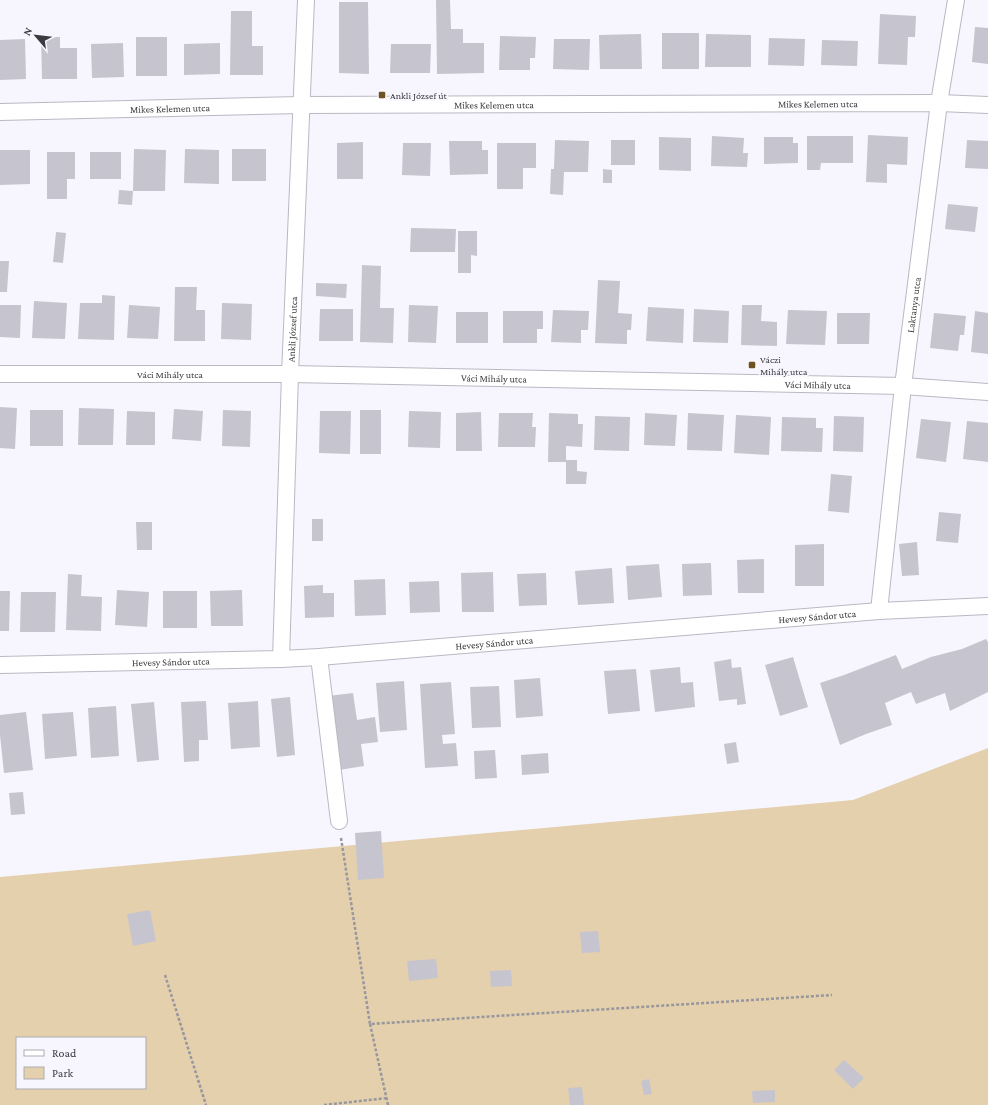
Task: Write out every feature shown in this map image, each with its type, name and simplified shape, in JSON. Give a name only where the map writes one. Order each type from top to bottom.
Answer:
[{"type":"street","name":"Ankli József utca","points":[[281,659],[290,374],[306,0]]},
{"type":"street","name":"Laktanya utca","points":[[879,612],[903,386],[939,103],[956,0]]},
{"type":"street","name":"Mikes Kelemen utca","points":[[0,112],[302,105],[988,104]]},
{"type":"street","name":"Váci Mihály utca","points":[[0,374],[290,374],[903,386],[988,392]]},
{"type":"street","name":"Hevesy Sándor utca","points":[[0,666],[319,657],[879,612],[988,606]]},
{"type":"street","points":[[319,657],[339,820]]},
{"type":"path","points":[[339,820],[370,1024],[388,1105]]},
{"type":"path","points":[[165,974],[206,1105]]},
{"type":"path","points":[[370,1024],[832,995]]},
{"type":"path","points":[[324,1105],[387,1098]]},
{"type":"green space","points":[[988,748],[988,1105],[0,1105],[0,877],[853,800]]},
{"type":"building","points":[[436,0],[450,0],[451,29],[463,29],[463,43],[484,43],[484,73],[437,74]]},
{"type":"building","points":[[339,2],[368,2],[369,74],[339,73]]},
{"type":"building","points":[[231,11],[252,11],[252,46],[263,46],[263,75],[230,75]]},
{"type":"building","points":[[880,14],[916,16],[915,37],[908,37],[907,65],[878,64]]},
{"type":"building","points":[[975,27],[988,28],[988,64],[972,62]]},
{"type":"building","points":[[662,33],[699,33],[699,69],[662,69]]},
{"type":"building","points":[[641,34],[642,69],[600,69],[599,35]]},
{"type":"building","points":[[706,34],[751,35],[751,67],[705,67]]},
{"type":"building","points":[[500,36],[536,37],[535,58],[530,58],[530,70],[499,70]]},
{"type":"building","points":[[41,37],[60,37],[60,48],[77,48],[77,79],[42,79]]},
{"type":"building","points":[[136,37],[167,37],[167,76],[136,76]]},
{"type":"building","points":[[769,38],[805,39],[804,66],[768,65]]},
{"type":"building","points":[[25,39],[26,79],[0,80],[0,40]]},
{"type":"building","points":[[554,39],[590,39],[589,70],[553,69]]},
{"type":"building","points":[[822,40],[858,41],[857,66],[821,65]]},
{"type":"building","points":[[123,43],[124,77],[92,78],[91,44]]},
{"type":"building","points":[[220,43],[220,74],[184,75],[184,44]]},
{"type":"building","points":[[391,44],[431,44],[430,73],[390,73]]},
{"type":"building","points":[[868,135],[908,137],[907,165],[887,164],[887,183],[866,182]]},
{"type":"building","points":[[712,136],[744,138],[743,153],[748,153],[747,167],[711,166]]},
{"type":"building","points":[[807,136],[853,136],[853,163],[821,163],[820,170],[807,170]]},
{"type":"building","points":[[659,137],[691,138],[691,171],[659,170]]},
{"type":"building","points":[[764,137],[793,137],[793,143],[798,143],[798,163],[764,164]]},
{"type":"building","points":[[555,140],[589,141],[588,172],[564,172],[563,195],[550,194],[551,169],[554,169]]},
{"type":"building","points":[[611,140],[635,140],[635,165],[611,165]]},
{"type":"building","points":[[967,140],[988,141],[988,169],[965,168]]},
{"type":"building","points":[[449,141],[482,141],[482,150],[488,150],[488,174],[450,175]]},
{"type":"building","points":[[363,142],[363,179],[337,179],[337,143]]},
{"type":"building","points":[[403,143],[431,143],[430,176],[402,175]]},
{"type":"building","points":[[497,143],[536,143],[536,168],[523,168],[523,189],[497,189]]},
{"type":"building","points":[[134,149],[166,150],[165,191],[133,191]]},
{"type":"building","points":[[185,149],[219,150],[219,184],[184,183]]},
{"type":"building","points":[[232,149],[266,149],[266,181],[232,181]]},
{"type":"building","points":[[0,150],[30,150],[30,184],[0,185]]},
{"type":"building","points":[[47,152],[75,152],[75,179],[67,179],[67,199],[47,199]]},
{"type":"building","points":[[90,152],[121,152],[121,179],[90,179]]},
{"type":"building","points":[[603,169],[612,170],[612,183],[603,183]]},
{"type":"building","points":[[119,190],[133,191],[132,205],[118,204]]},
{"type":"building","points":[[948,204],[978,207],[975,232],[945,229]]},
{"type":"building","points":[[411,228],[456,229],[455,252],[410,252]]},
{"type":"building","points":[[458,231],[477,231],[477,256],[471,255],[471,273],[458,273]]},
{"type":"building","points":[[56,232],[66,233],[63,263],[53,262]]},
{"type":"building","points":[[0,261],[9,261],[7,292],[0,292]]},
{"type":"building","points":[[362,265],[381,266],[380,308],[394,308],[393,343],[360,342]]},
{"type":"building","points":[[598,280],[620,281],[618,313],[632,314],[631,330],[627,330],[627,344],[595,343]]},
{"type":"building","points":[[316,283],[347,284],[346,298],[316,296]]},
{"type":"building","points":[[175,287],[197,287],[196,310],[205,310],[205,341],[174,341]]},
{"type":"building","points":[[102,295],[115,296],[114,340],[78,339],[80,303],[102,303]]},
{"type":"building","points":[[34,301],[67,303],[65,339],[32,338]]},
{"type":"building","points":[[222,303],[252,304],[251,340],[221,339]]},
{"type":"building","points":[[0,305],[21,305],[20,338],[0,337]]},
{"type":"building","points":[[129,305],[160,307],[158,339],[127,338]]},
{"type":"building","points":[[409,305],[438,306],[436,343],[408,342]]},
{"type":"building","points":[[742,305],[762,305],[761,321],[777,322],[777,346],[741,345]]},
{"type":"building","points":[[648,307],[684,309],[683,343],[646,341]]},
{"type":"building","points":[[320,309],[353,309],[353,341],[319,341]]},
{"type":"building","points":[[694,309],[729,311],[728,343],[693,342]]},
{"type":"building","points":[[553,310],[589,311],[588,330],[581,330],[581,343],[551,342]]},
{"type":"building","points":[[788,310],[827,311],[825,345],[786,344]]},
{"type":"building","points":[[503,311],[543,311],[543,329],[537,329],[537,343],[503,343]]},
{"type":"building","points":[[975,311],[988,313],[988,354],[971,352]]},
{"type":"building","points":[[456,312],[488,312],[488,343],[456,343]]},
{"type":"building","points":[[837,313],[870,313],[869,344],[837,344]]},
{"type":"building","points":[[934,313],[966,316],[964,335],[960,335],[958,351],[930,348]]},
{"type":"building","points":[[0,407],[17,408],[15,449],[0,448]]},
{"type":"building","points":[[79,408],[114,409],[113,445],[78,445]]},
{"type":"building","points":[[174,409],[203,411],[201,441],[172,439]]},
{"type":"building","points":[[30,410],[63,410],[63,446],[30,446]]},
{"type":"building","points":[[223,410],[251,411],[250,447],[222,446]]},
{"type":"building","points":[[360,410],[381,410],[381,454],[360,454]]},
{"type":"building","points":[[127,411],[155,412],[155,445],[126,445]]},
{"type":"building","points":[[320,411],[351,411],[350,454],[319,453]]},
{"type":"building","points":[[409,411],[441,412],[440,448],[408,447]]},
{"type":"building","points":[[481,412],[482,451],[456,451],[456,413]]},
{"type":"building","points":[[499,413],[533,413],[532,427],[536,427],[535,447],[498,447]]},
{"type":"building","points":[[549,413],[578,414],[578,424],[583,424],[582,447],[566,446],[566,460],[577,460],[577,471],[587,472],[586,484],[566,484],[566,462],[548,462]]},
{"type":"building","points":[[645,413],[677,415],[675,446],[644,445]]},
{"type":"building","points":[[688,413],[724,415],[722,451],[687,450]]},
{"type":"building","points":[[736,415],[771,417],[769,455],[734,453]]},
{"type":"building","points":[[595,416],[630,417],[629,451],[594,450]]},
{"type":"building","points":[[834,416],[864,417],[863,452],[833,451]]},
{"type":"building","points":[[782,417],[816,418],[816,428],[823,428],[822,452],[781,451]]},
{"type":"building","points":[[921,419],[951,422],[946,462],[916,458]]},
{"type":"building","points":[[967,421],[988,423],[988,462],[963,459]]},
{"type":"building","points":[[831,474],[852,476],[849,513],[828,511]]},
{"type":"building","points":[[939,512],[961,514],[958,543],[936,541]]},
{"type":"building","points":[[312,519],[323,519],[323,541],[312,541]]},
{"type":"building","points":[[136,522],[152,522],[152,550],[137,550]]},
{"type":"building","points":[[917,542],[919,575],[902,576],[899,544]]},
{"type":"building","points":[[824,544],[824,586],[795,586],[795,545]]},
{"type":"building","points":[[764,559],[764,593],[738,593],[737,560]]},
{"type":"building","points":[[711,563],[712,595],[683,596],[682,564]]},
{"type":"building","points":[[659,564],[662,597],[628,600],[626,566]]},
{"type":"building","points":[[612,568],[614,603],[578,605],[575,571]]},
{"type":"building","points":[[493,572],[494,612],[462,612],[461,573]]},
{"type":"building","points":[[546,573],[547,605],[519,606],[517,574]]},
{"type":"building","points":[[68,574],[82,575],[81,596],[102,597],[101,631],[66,630]]},
{"type":"building","points":[[385,579],[386,615],[355,616],[354,580]]},
{"type":"building","points":[[439,581],[440,612],[410,613],[409,582]]},
{"type":"building","points":[[323,585],[323,593],[334,593],[334,617],[305,618],[304,586]]},
{"type":"building","points":[[117,590],[149,592],[147,627],[115,625]]},
{"type":"building","points":[[242,590],[243,626],[211,626],[210,591]]},
{"type":"building","points":[[0,591],[10,591],[9,631],[0,631]]},
{"type":"building","points":[[163,591],[197,591],[197,628],[163,628]]},
{"type":"building","points":[[21,592],[56,592],[55,632],[20,632]]},
{"type":"building","points":[[986,639],[988,642],[988,692],[950,711],[945,693],[916,704],[911,692],[885,703],[892,725],[840,745],[820,683],[896,655],[902,669],[931,657],[962,649]]},
{"type":"building","points":[[793,657],[808,707],[780,716],[765,665]]},
{"type":"building","points":[[731,659],[732,668],[741,667],[746,704],[737,705],[737,699],[719,701],[714,662]]},
{"type":"building","points":[[680,667],[681,683],[693,682],[695,707],[655,712],[650,670]]},
{"type":"building","points":[[636,669],[640,711],[608,714],[604,671]]},
{"type":"building","points":[[540,678],[543,716],[516,718],[514,680]]},
{"type":"building","points":[[404,681],[407,730],[380,732],[376,683]]},
{"type":"building","points":[[451,682],[455,734],[442,735],[443,744],[456,743],[458,766],[425,768],[420,684]]},
{"type":"building","points":[[499,686],[501,727],[472,728],[470,687]]},
{"type":"building","points":[[353,693],[357,720],[375,717],[378,742],[361,744],[364,766],[339,770],[328,696]]},
{"type":"building","points":[[290,697],[295,755],[277,757],[271,699]]},
{"type":"building","points":[[206,701],[208,740],[199,740],[199,761],[184,762],[181,702]]},
{"type":"building","points":[[258,701],[260,747],[231,749],[228,703]]},
{"type":"building","points":[[154,702],[159,760],[137,762],[131,704]]},
{"type":"building","points":[[116,706],[119,756],[91,758],[88,708]]},
{"type":"building","points":[[26,712],[33,770],[4,773],[0,735],[0,715]]},
{"type":"building","points":[[73,712],[77,756],[45,759],[42,714]]},
{"type":"building","points":[[736,742],[739,762],[727,764],[724,744]]},
{"type":"building","points":[[495,750],[497,778],[475,779],[474,751]]},
{"type":"building","points":[[548,753],[549,773],[522,775],[521,755]]},
{"type":"building","points":[[23,792],[25,814],[11,815],[9,793]]},
{"type":"building","points":[[381,831],[384,878],[358,880],[355,833]]},
{"type":"building","points":[[150,910],[156,941],[133,946],[127,914]]},
{"type":"building","points":[[598,931],[600,952],[582,953],[580,932]]},
{"type":"building","points":[[436,959],[438,978],[409,981],[407,961]]},
{"type":"building","points":[[511,970],[512,986],[491,987],[490,971]]},
{"type":"building","points":[[844,1060],[864,1078],[853,1089],[834,1070]]},
{"type":"building","points":[[649,1079],[652,1094],[644,1095],[641,1081]]},
{"type":"building","points":[[582,1087],[584,1105],[570,1105],[568,1088]]},
{"type":"building","points":[[775,1090],[775,1102],[753,1103],[752,1091]]},
{"type":"place","name":"Ankli József út","points":[[382,95]]},
{"type":"place","name":"Váczi Mihály utca","points":[[752,365]]}]
